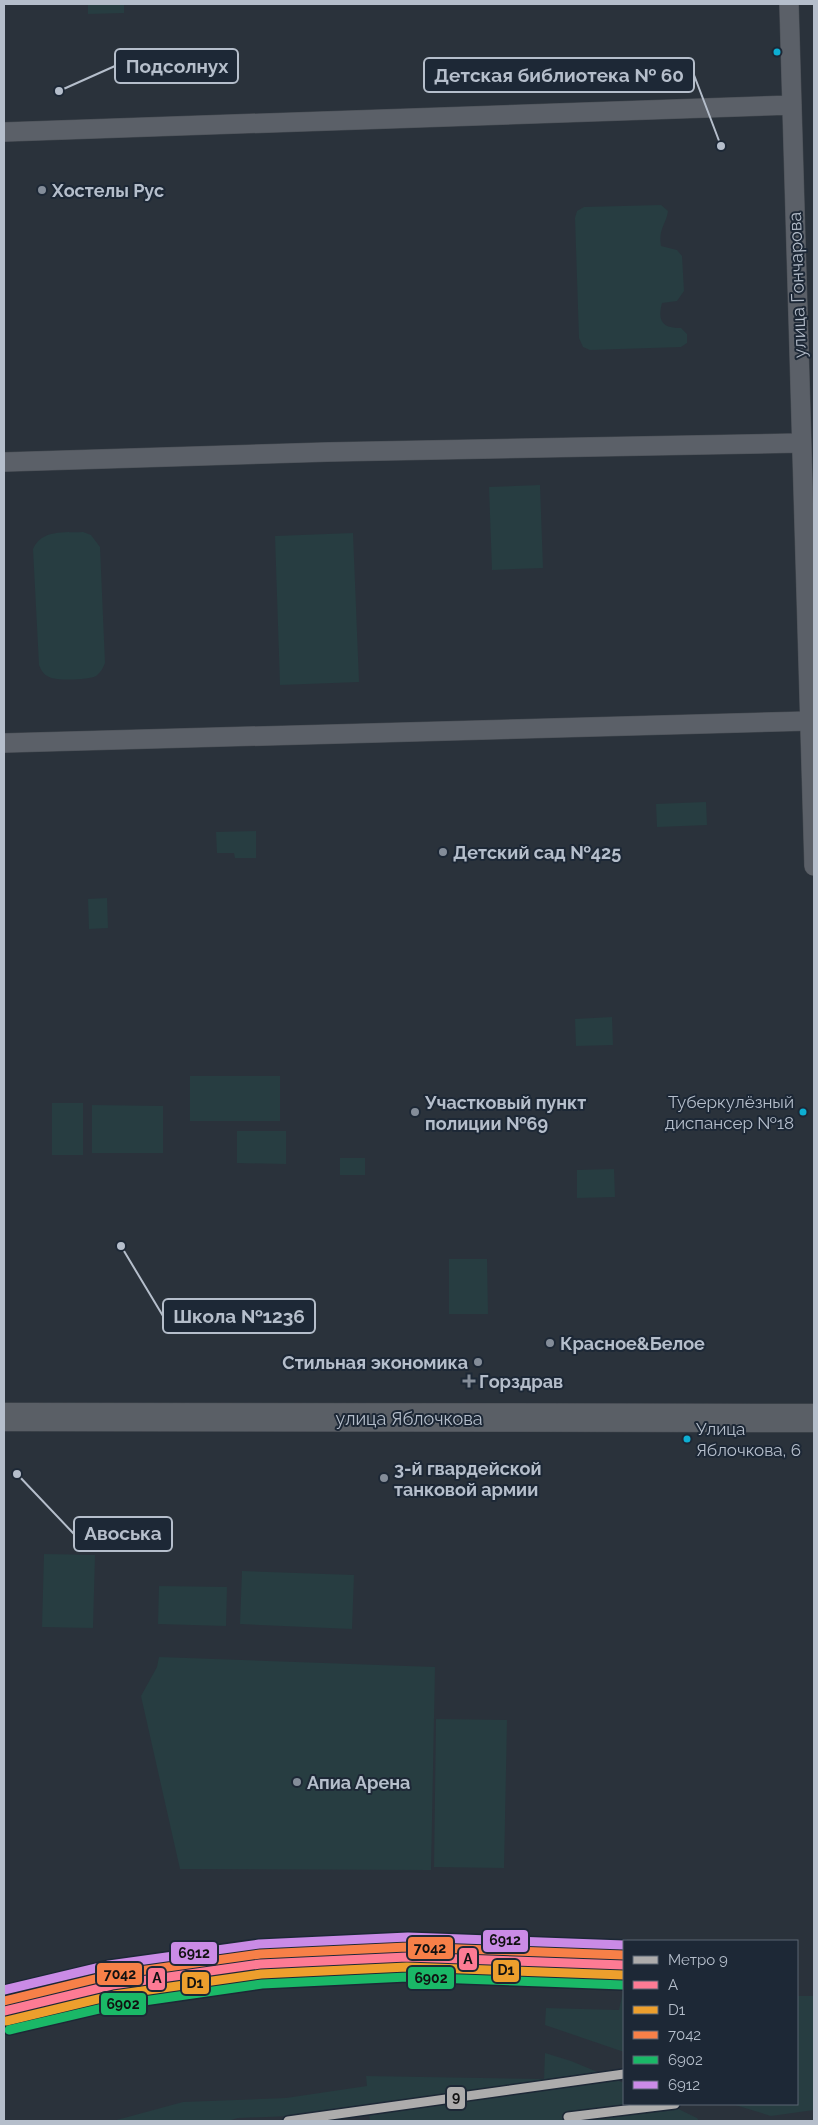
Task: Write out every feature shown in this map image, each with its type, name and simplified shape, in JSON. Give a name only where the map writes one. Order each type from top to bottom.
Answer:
[{"type":"street","name":"улица Гончарова","points":[[789,4],[792,105],[805,268],[802,442],[814,866]]},
{"type":"street","points":[[4,132],[792,105]]},
{"type":"street","points":[[4,462],[328,452],[802,442]]},
{"type":"street","points":[[4,743],[809,721]]},
{"type":"street","name":"улица Яблочкова","points":[[4,1417],[814,1418]]},
{"type":"green space","points":[[88,4],[124,4],[124,13],[88,14]]},
{"type":"green space","points":[[661,205],[668,211],[661,231],[661,246],[677,250],[682,256],[684,291],[677,301],[662,303],[660,315],[663,323],[670,327],[681,328],[687,334],[687,343],[681,347],[590,350],[583,347],[579,338],[575,218],[577,211],[584,207]]},
{"type":"green space","points":[[540,485],[543,568],[492,570],[489,487]]},
{"type":"green space","points":[[83,532],[91,535],[100,547],[105,663],[96,676],[73,680],[58,679],[44,674],[39,665],[33,549],[42,538],[48,535]]},
{"type":"green space","points":[[353,533],[359,682],[280,685],[275,536]]},
{"type":"green space","points":[[706,802],[707,825],[657,827],[656,804]]},
{"type":"green space","points":[[256,831],[256,858],[235,858],[234,853],[217,853],[216,832]]},
{"type":"green space","points":[[107,898],[108,928],[89,929],[88,899]]},
{"type":"green space","points":[[612,1017],[613,1045],[576,1046],[575,1019]]},
{"type":"green space","points":[[190,1076],[280,1076],[280,1121],[190,1121]]},
{"type":"green space","points":[[52,1103],[83,1103],[83,1155],[52,1155]]},
{"type":"green space","points":[[92,1105],[163,1106],[163,1153],[92,1153]]},
{"type":"green space","points":[[237,1131],[286,1131],[286,1164],[237,1163]]},
{"type":"green space","points":[[340,1158],[365,1158],[365,1175],[340,1175]]},
{"type":"green space","points":[[614,1169],[615,1197],[577,1198],[577,1170]]},
{"type":"green space","points":[[449,1259],[487,1259],[488,1314],[449,1314]]},
{"type":"green space","points":[[44,1554],[95,1555],[93,1628],[42,1627]]},
{"type":"green space","points":[[242,1571],[354,1575],[352,1629],[240,1624]]},
{"type":"green space","points":[[159,1586],[227,1587],[226,1626],[158,1624]]},
{"type":"green space","name":"Апиа Арена","points":[[159,1657],[435,1667],[431,1870],[180,1869],[141,1696],[157,1667]]},
{"type":"green space","points":[[436,1719],[507,1720],[504,1868],[434,1867]]},
{"type":"green space","points":[[623,1992],[623,2052],[545,2025],[546,2008],[619,2010]]},
{"type":"green space","points":[[798,1996],[814,1996],[814,2110],[771,2116],[735,2105],[798,2105]]},
{"type":"green space","points":[[545,2053],[571,2061],[623,2083],[623,2105],[670,2105],[697,2118],[699,2121],[370,2121],[368,2107],[318,2115],[238,2118],[228,2121],[113,2121],[183,2102],[286,2098],[367,2086],[366,2076],[544,2079]]},
{"type":"metro line","name":"9","points":[[288,2121],[623,2074]]},
{"type":"metro line","name":"9","points":[[568,2117],[667,2105]]},
{"type":"transit line","name":"6912","points":[[4,1990],[109,1965],[259,1944],[408,1937],[623,1945]]},
{"type":"transit line","name":"7042","points":[[4,2001],[111,1975],[260,1954],[407,1947],[623,1955]]},
{"type":"transit line","name":"A","points":[[4,2011],[112,1985],[260,1964],[407,1957],[623,1965]]},
{"type":"transit line","name":"D1","points":[[6,2021],[114,1995],[261,1974],[407,1967],[623,1975]]},
{"type":"transit line","name":"6902","points":[[9,2030],[116,2005],[262,1984],[407,1977],[623,1985]]},
{"type":"place","name":"Подсолнух","points":[[59,91]]},
{"type":"place","name":"Детская библиотека № 60","points":[[721,146]]},
{"type":"place","name":"Хостелы Рус","points":[[42,190]]},
{"type":"place","name":"Детский сад №425","points":[[443,852]]},
{"type":"place","name":"Участковый пункт полиции №69","points":[[415,1112]]},
{"type":"place","name":"Туберкулёзный диспансер №18","points":[[803,1112]]},
{"type":"place","name":"Школа №1236","points":[[121,1246]]},
{"type":"place","name":"Красное&Белое","points":[[550,1343]]},
{"type":"place","name":"Стильная экономика","points":[[478,1362]]},
{"type":"place","name":"Горздрав","points":[[469,1381]]},
{"type":"place","name":"Улица Яблочкова, 6","points":[[687,1439]]},
{"type":"place","name":"Авоська","points":[[17,1474]]},
{"type":"place","name":"3-й гвардейской танковой армии","points":[[384,1478]]},
{"type":"place","name":"Апиа Арена","points":[[297,1782]]}]
